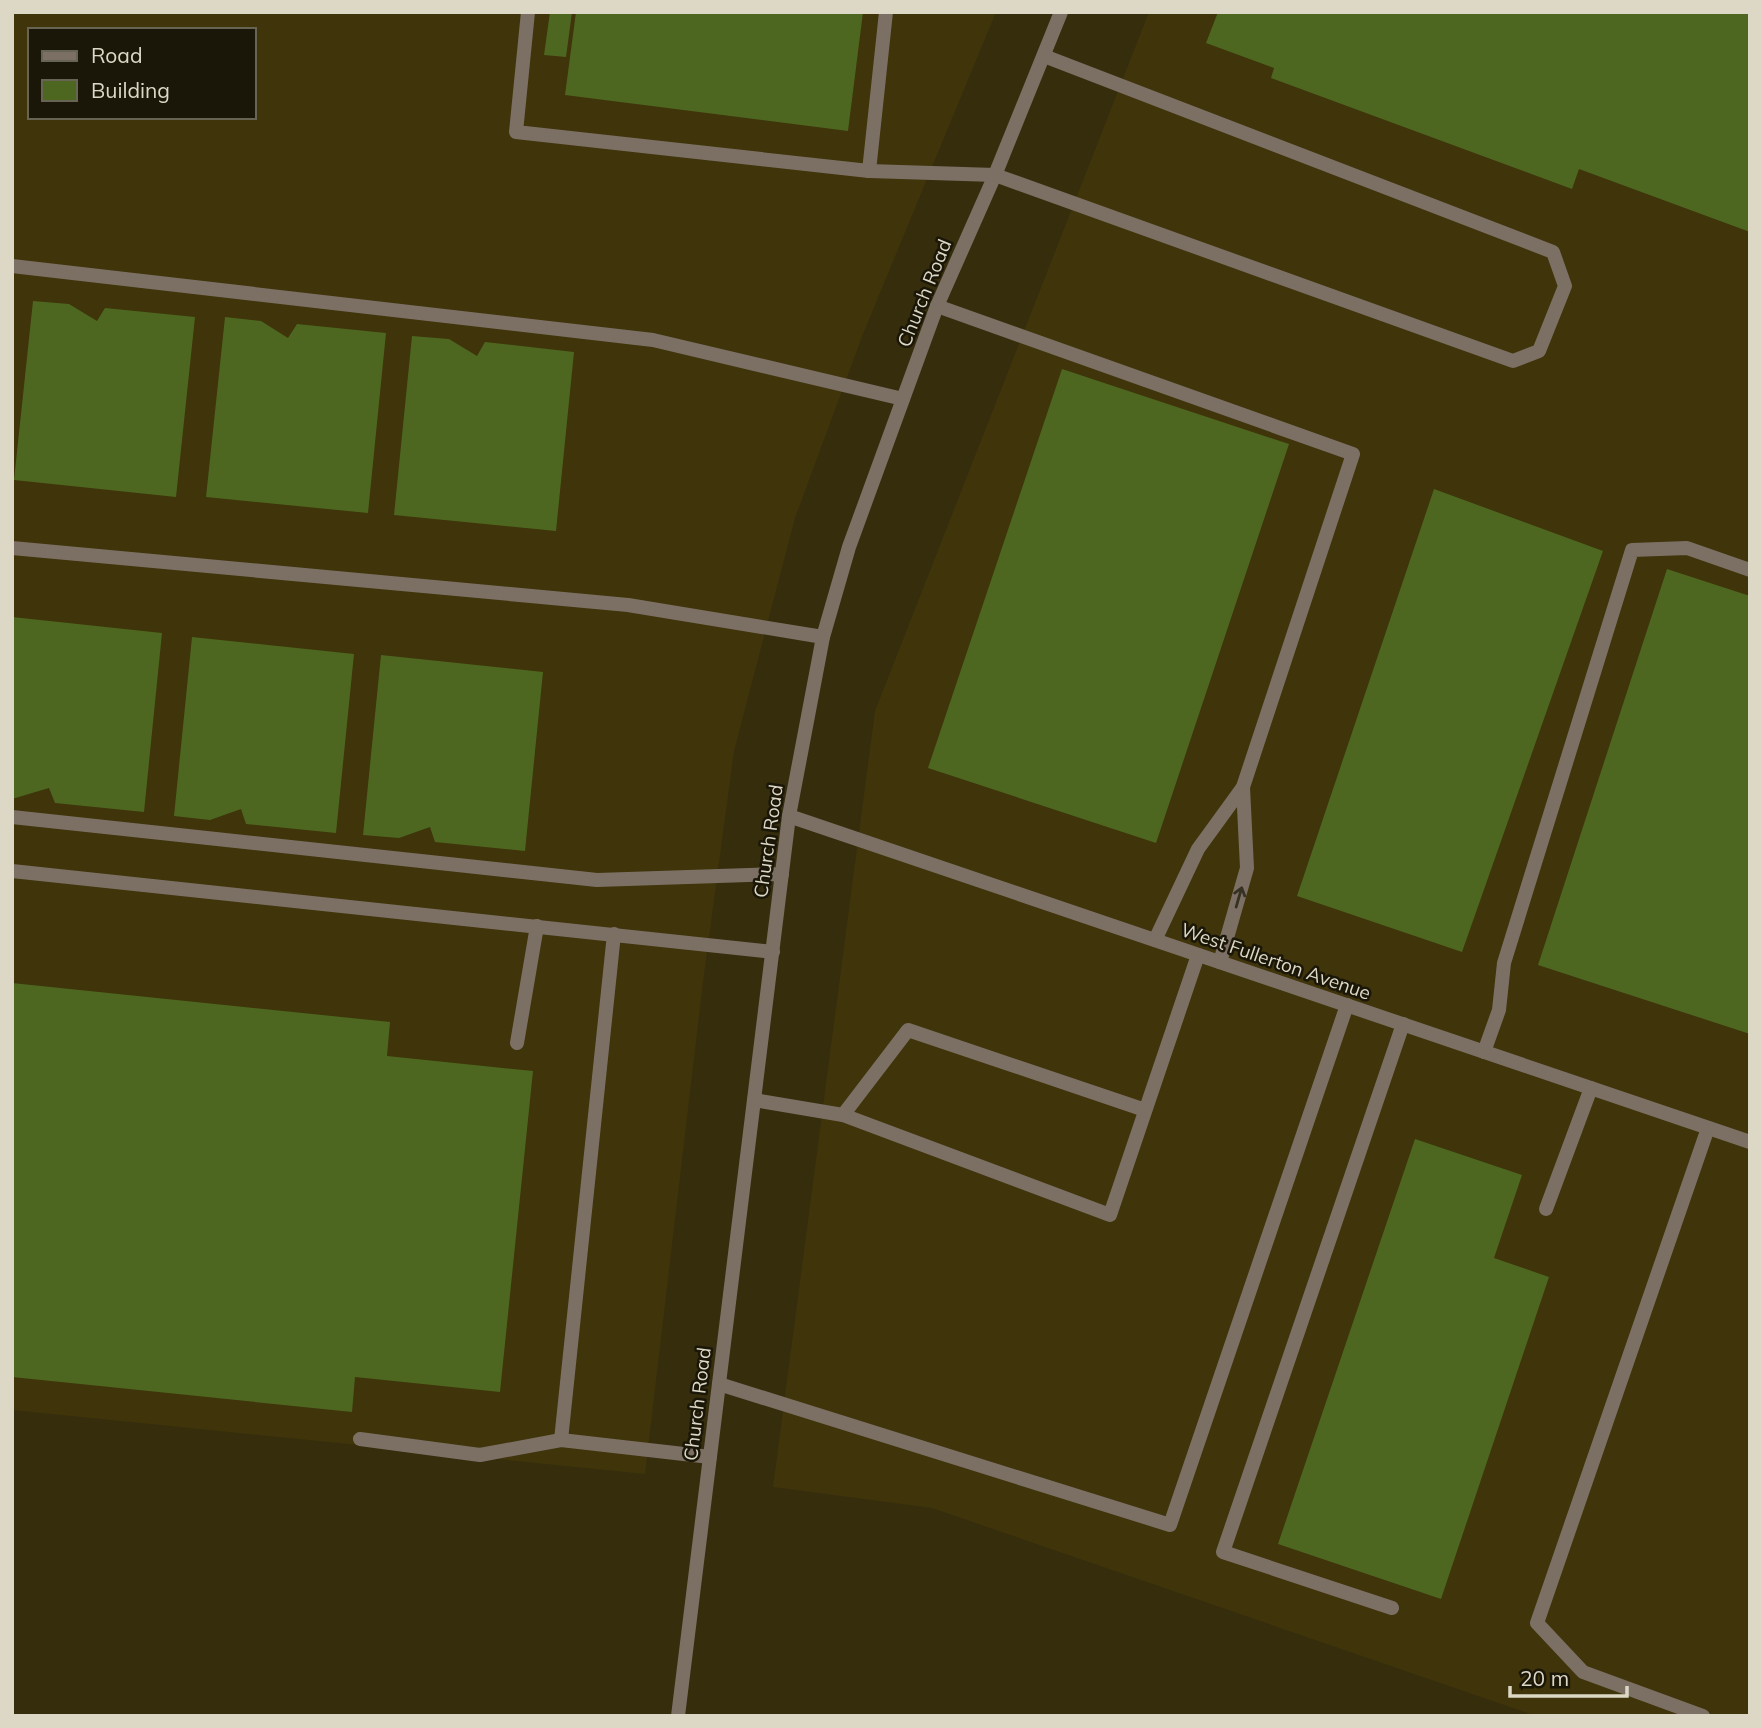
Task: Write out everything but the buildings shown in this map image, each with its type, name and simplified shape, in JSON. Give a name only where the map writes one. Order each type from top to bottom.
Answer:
[{"type":"street","points":[[528,12],[516,132],[869,171],[995,175],[1513,361],[1539,351],[1565,286],[1553,252],[1044,56]]},
{"type":"street","points":[[869,171],[886,12]]},
{"type":"street","name":"Church Road","points":[[678,1716],[789,816],[823,638],[849,547],[937,306],[995,175],[1060,12]]},
{"type":"street","points":[[12,266],[653,340],[904,399]]},
{"type":"street","points":[[937,306],[1353,454],[1243,787],[1198,849],[1155,940]]},
{"type":"street","points":[[12,548],[628,605],[823,638]]},
{"type":"street","points":[[1484,1052],[1499,1010],[1504,963],[1632,550],[1687,548],[1750,570]]},
{"type":"street","points":[[1220,962],[1247,868],[1243,787]]},
{"type":"street","name":"West Fullerton Avenue","points":[[789,816],[1750,1142]]},
{"type":"street","points":[[12,817],[597,880],[782,874]]},
{"type":"street","points":[[12,871],[773,952]]},
{"type":"street","points":[[517,1042],[537,926]]},
{"type":"street","points":[[561,1440],[614,934]]},
{"type":"street","points":[[754,1100],[843,1115],[1110,1215],[1198,955]]},
{"type":"street","points":[[719,1384],[1170,1525],[1347,1005]]},
{"type":"street","points":[[1392,1608],[1223,1552],[1403,1024]]},
{"type":"street","points":[[843,1115],[908,1030],[1145,1110]]},
{"type":"street","points":[[1546,1209],[1591,1088]]},
{"type":"street","points":[[1703,1716],[1583,1672],[1537,1623],[1708,1128]]},
{"type":"street","points":[[360,1439],[480,1454],[561,1440],[710,1457]]},
{"type":"shaded area","points":[[12,12],[996,12],[863,334],[795,518],[734,751],[703,982],[645,1474],[12,1410]]},
{"type":"shaded area","points":[[1149,12],[1750,12],[1750,1716],[1536,1716],[932,1508],[773,1487],[875,711]]}]
